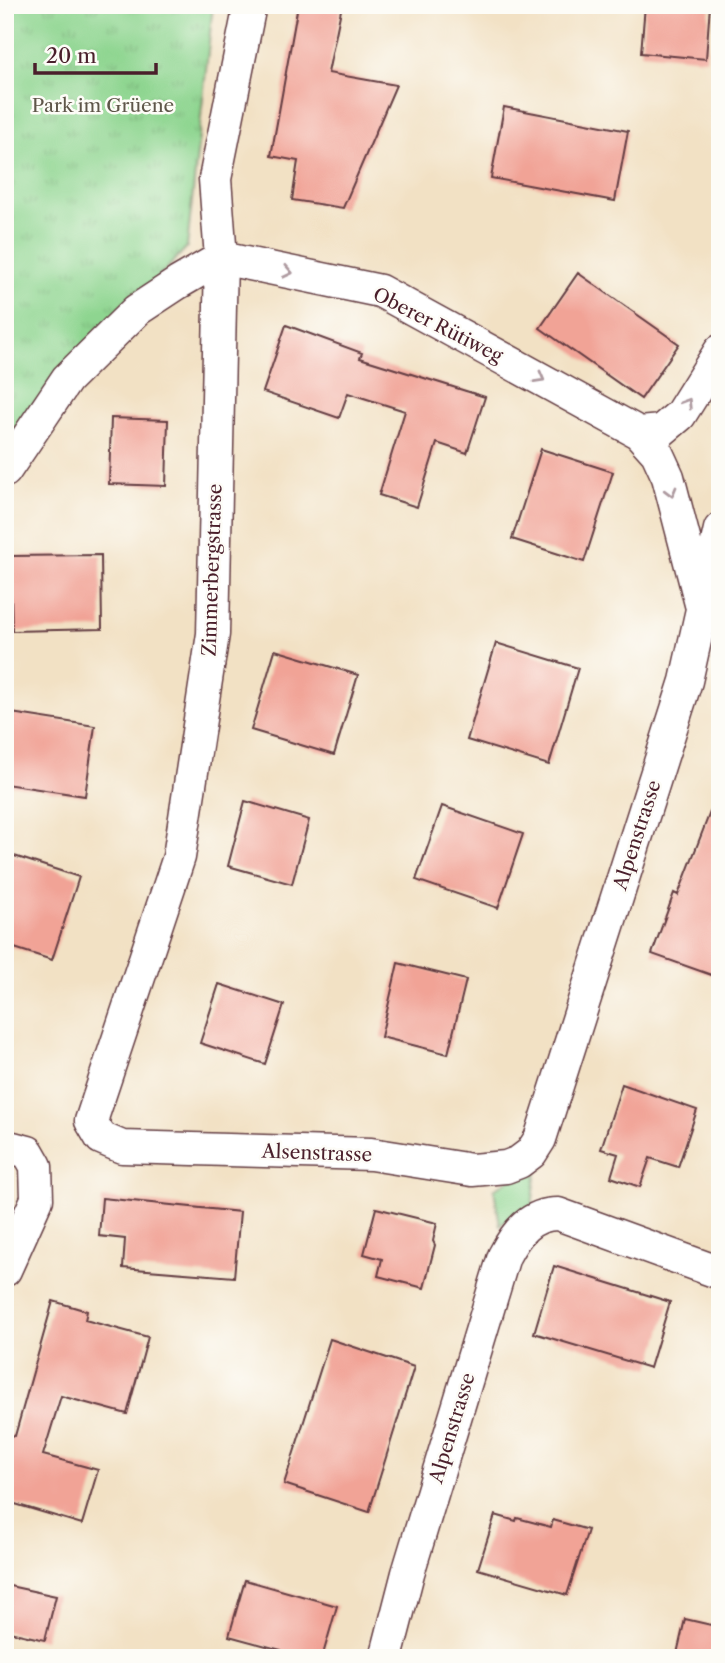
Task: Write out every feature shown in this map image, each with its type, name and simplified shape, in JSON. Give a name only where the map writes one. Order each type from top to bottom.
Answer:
[{"type":"street","name":"Zimmerbergstrasse","points":[[91,1121],[179,857],[213,634],[221,258],[215,179],[250,5]]},
{"type":"street","name":"Oberer Rütiweg","points":[[221,258],[380,291],[639,433],[657,453],[668,477],[702,609]]},
{"type":"street","points":[[5,471],[67,379],[137,310],[221,258]]},
{"type":"street","points":[[639,433],[661,431],[680,415],[720,351]]},
{"type":"street","name":"Alpenstrasse","points":[[540,1139],[686,681],[720,529]]},
{"type":"street","name":"Alsenstrasse","points":[[91,1121],[101,1138],[122,1147],[371,1154],[472,1170],[506,1167],[519,1162],[531,1153],[540,1139]]},
{"type":"street","points":[[5,1270],[37,1199],[36,1166],[16,1149]]},
{"type":"street","name":"Alpenstrasse","points":[[386,1658],[408,1573],[504,1256],[521,1229],[544,1214],[572,1217],[720,1273]]},
{"type":"green space","name":"Park im Grüene","points":[[5,5],[213,5],[187,247],[5,441]]},
{"type":"green space","points":[[538,1163],[532,1206],[500,1225],[494,1189]]},
{"type":"building","points":[[298,5],[342,5],[328,73],[396,85],[343,208],[292,200],[298,161],[271,156]]},
{"type":"building","points":[[645,5],[710,5],[706,59],[641,53]]},
{"type":"building","points":[[504,107],[628,131],[615,201],[491,178]]},
{"type":"building","points":[[578,273],[679,344],[641,399],[540,328]]},
{"type":"building","points":[[286,325],[362,353],[360,358],[485,397],[467,453],[437,443],[417,507],[379,495],[405,411],[348,393],[339,418],[263,392]]},
{"type":"building","points":[[111,418],[168,420],[166,486],[109,484]]},
{"type":"building","points":[[541,449],[613,472],[584,562],[512,539]]},
{"type":"building","points":[[101,555],[102,629],[12,631],[10,556]]},
{"type":"building","points":[[496,643],[578,668],[549,765],[467,740]]},
{"type":"building","points":[[275,650],[358,675],[334,755],[251,730]]},
{"type":"building","points":[[5,712],[95,726],[85,796],[5,784]]},
{"type":"building","points":[[717,794],[720,794],[720,978],[652,954],[674,893],[678,895]]},
{"type":"building","points":[[245,801],[309,820],[292,884],[228,866]]},
{"type":"building","points":[[442,806],[523,834],[498,908],[416,880]]},
{"type":"building","points":[[5,853],[79,877],[52,960],[5,945]]},
{"type":"building","points":[[398,963],[466,980],[448,1054],[381,1037]]},
{"type":"building","points":[[219,984],[284,1005],[265,1064],[200,1043]]},
{"type":"building","points":[[622,1084],[697,1110],[678,1167],[650,1158],[640,1187],[611,1177],[618,1154],[601,1149]]},
{"type":"building","points":[[102,1198],[240,1212],[234,1277],[123,1268],[125,1239],[99,1236]]},
{"type":"building","points":[[376,1208],[437,1223],[433,1241],[435,1245],[424,1288],[378,1276],[382,1259],[364,1254]]},
{"type":"building","points":[[554,1266],[670,1302],[650,1368],[534,1333]]},
{"type":"building","points":[[53,1301],[87,1311],[85,1320],[148,1337],[127,1414],[61,1396],[43,1455],[98,1470],[82,1524],[5,1501],[5,1433],[15,1436]]},
{"type":"building","points":[[330,1339],[414,1367],[369,1512],[284,1484]]},
{"type":"building","points":[[495,1515],[551,1527],[553,1520],[588,1530],[567,1595],[478,1569]]},
{"type":"building","points":[[245,1580],[337,1606],[322,1658],[279,1658],[281,1650],[229,1636]]},
{"type":"building","points":[[5,1585],[56,1596],[45,1640],[5,1631]]},
{"type":"building","points":[[685,1619],[720,1627],[720,1658],[676,1658]]}]
